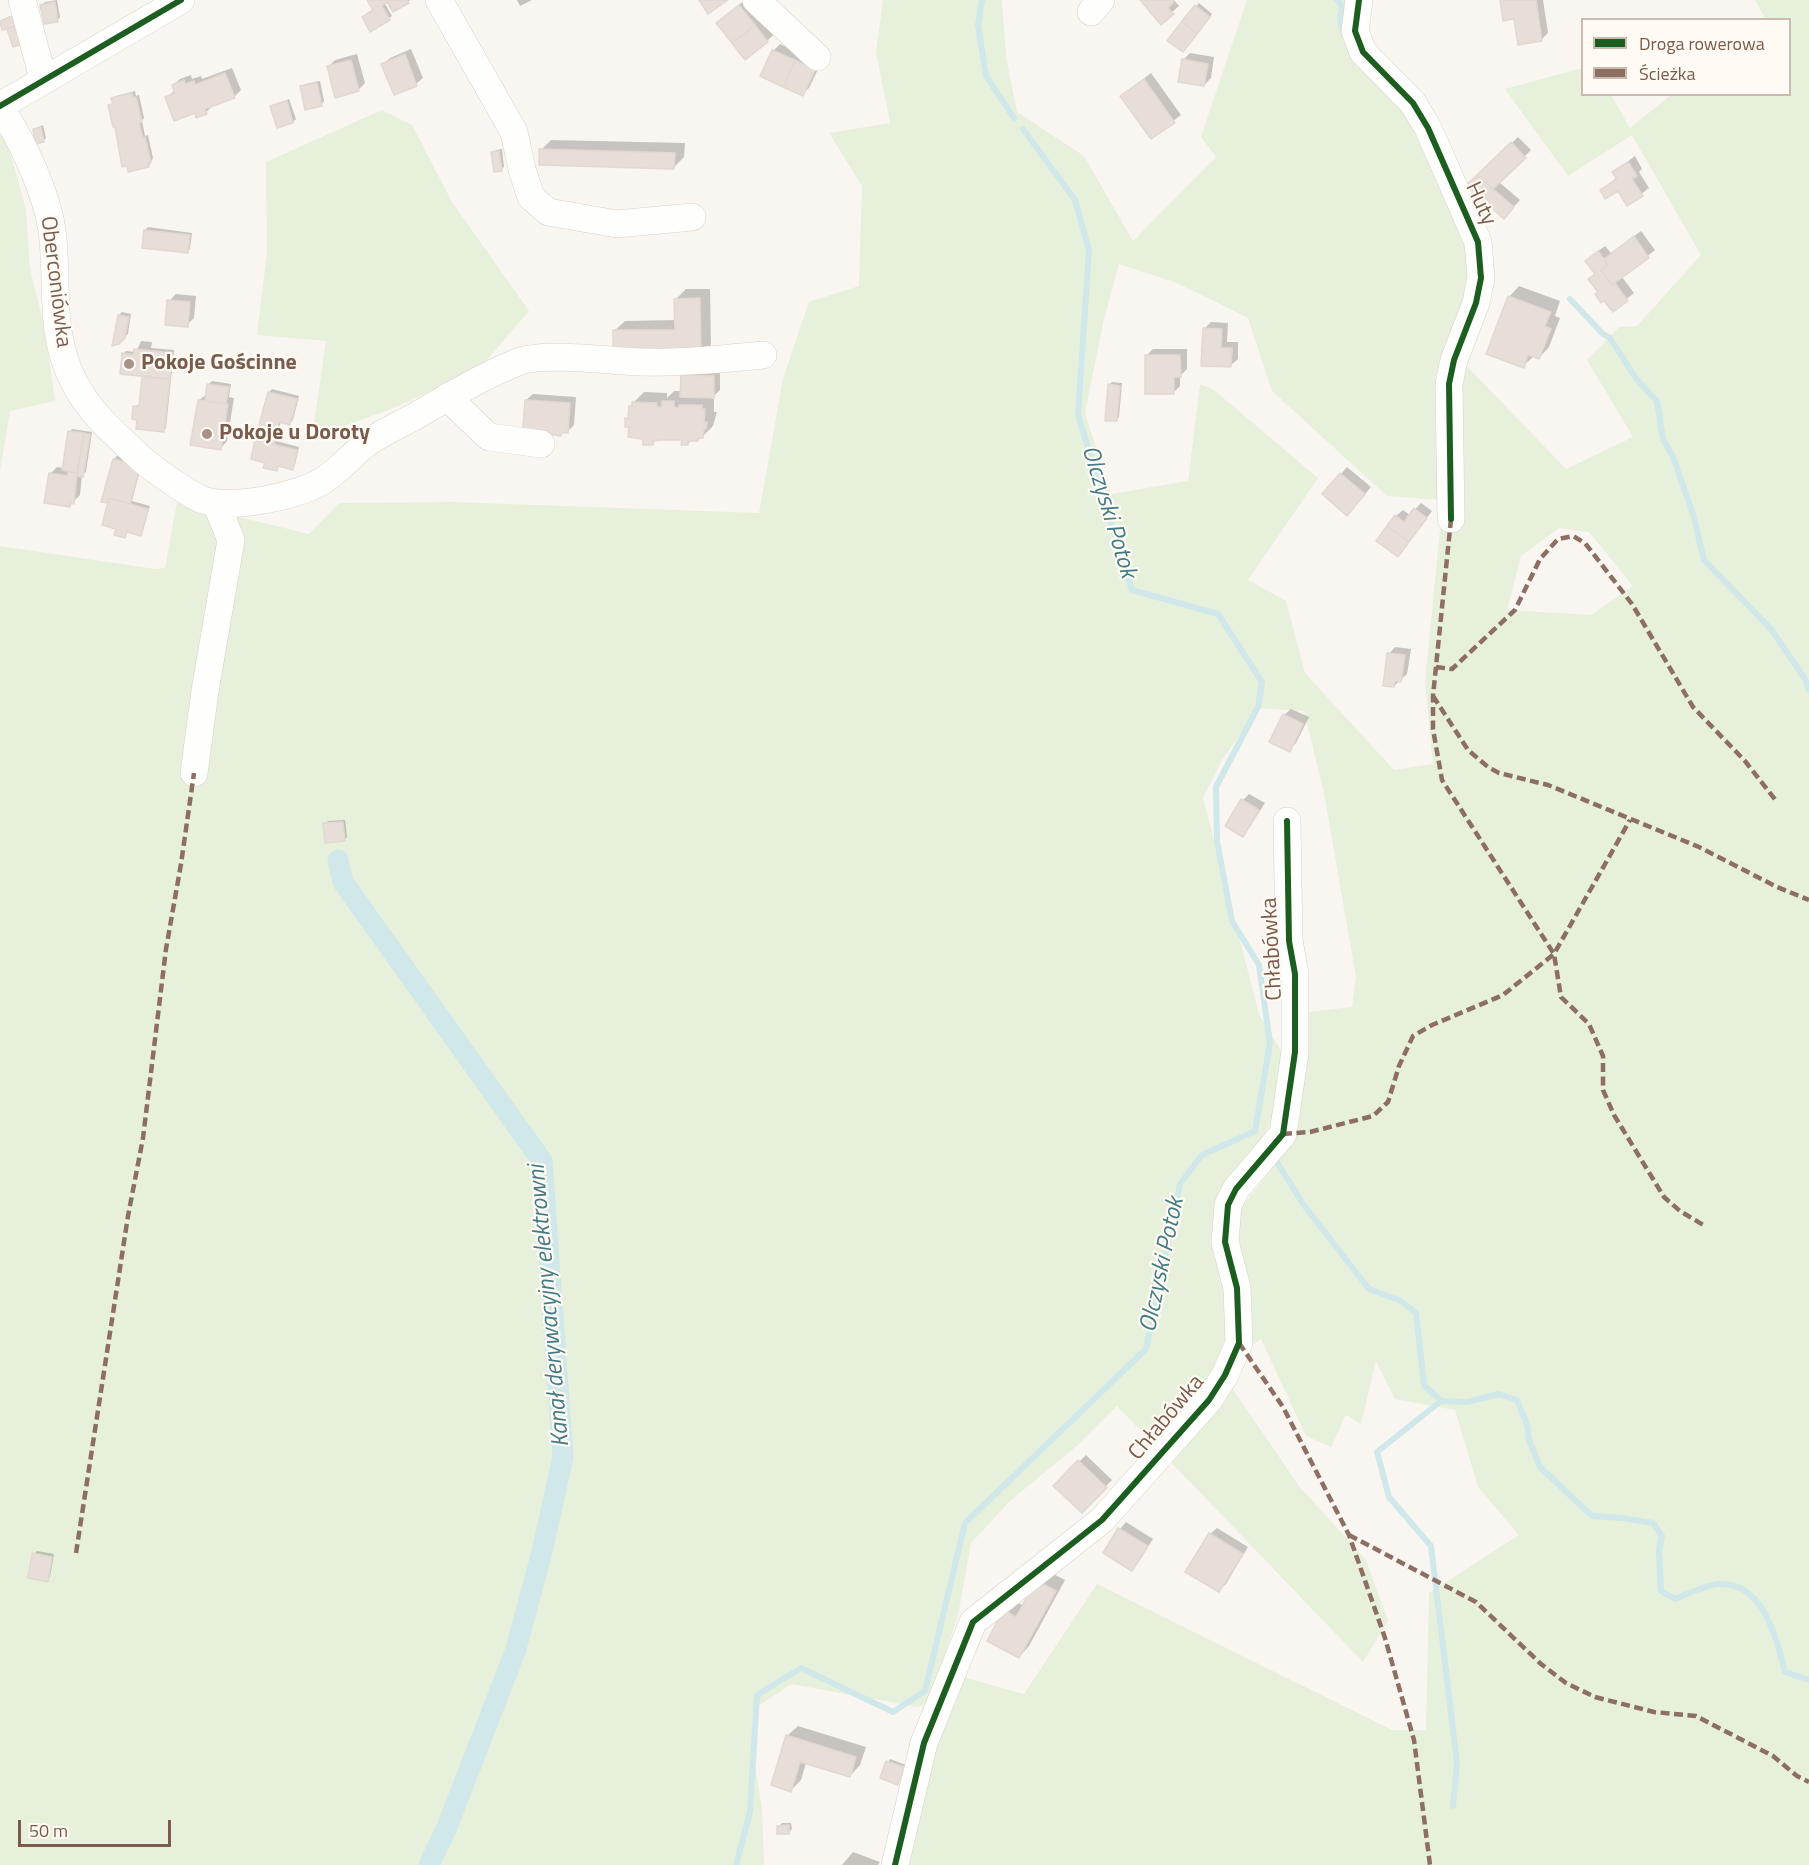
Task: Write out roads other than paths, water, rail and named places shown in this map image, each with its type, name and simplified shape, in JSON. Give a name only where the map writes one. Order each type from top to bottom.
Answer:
[{"type":"street","points":[[22,0],[40,67],[46,79]]},
{"type":"street","name":"Oberconiówka","points":[[181,0],[0,107],[20,140],[43,195],[52,230],[54,306],[59,341],[74,382],[94,412],[120,440],[153,469],[200,499],[216,503]]},
{"type":"street","points":[[439,0],[514,132],[522,170],[531,197],[548,212],[617,224],[692,217]]},
{"type":"street","points":[[756,0],[817,57]]},
{"type":"street","name":"Huty","points":[[1359,0],[1355,31],[1363,52],[1413,103],[1423,120],[1478,242],[1482,278],[1476,303],[1454,360],[1449,384],[1451,519]]},
{"type":"street","points":[[194,773],[205,691],[231,540],[216,503],[286,496],[307,490],[326,479],[368,443],[447,397],[520,361],[539,358],[644,362],[715,360],[763,355]]},
{"type":"street","points":[[447,397],[489,437],[541,444]]},
{"type":"street","name":"Chłabówka","points":[[895,1865],[924,1743],[973,1622],[1102,1520],[1209,1400],[1225,1375],[1239,1343],[1237,1288],[1225,1242],[1228,1205],[1236,1189],[1283,1134],[1295,1052],[1295,974],[1289,941],[1287,821]]},
{"type":"waterway","name":"Olczyski Potok","points":[[982,0],[978,25],[986,76],[1014,118]]},
{"type":"waterway","points":[[1337,0],[1342,6],[1340,21],[1344,34]]},
{"type":"waterway","name":"Olczyski Potok","points":[[736,1865],[750,1812],[757,1695],[801,1668],[893,1712],[925,1691],[965,1523],[1146,1349],[1180,1184],[1202,1155],[1255,1131],[1270,1043],[1259,965],[1232,921],[1217,841],[1216,787],[1258,707],[1262,682],[1218,614],[1132,590],[1078,415],[1089,250],[1075,200],[1023,129]]},
{"type":"waterway","points":[[1570,299],[1603,334],[1610,338],[1637,380],[1657,401],[1663,439],[1673,457],[1693,514],[1704,560],[1771,629],[1805,679],[1809,690]]},
{"type":"waterway","name":"Kanał derywacyjny elektrowni","points":[[338,860],[343,882],[542,1161],[563,1457],[541,1556],[515,1652],[447,1827],[429,1865]]},
{"type":"waterway","points":[[1277,1162],[1303,1204],[1369,1289],[1401,1301],[1416,1313],[1424,1385],[1441,1401],[1467,1402],[1499,1394],[1517,1400],[1540,1467],[1592,1516],[1653,1523],[1662,1536],[1659,1551],[1661,1591],[1675,1599],[1719,1584],[1734,1586],[1747,1592],[1766,1614],[1785,1672],[1809,1680]]},
{"type":"waterway","points":[[1441,1401],[1377,1452],[1389,1497],[1431,1546],[1457,1763],[1453,1806]]},
{"type":"place","name":"Pokoje Gościnne","points":[[129,364]]},
{"type":"place","name":"Pokoje u Doroty","points":[[207,434]]}]
